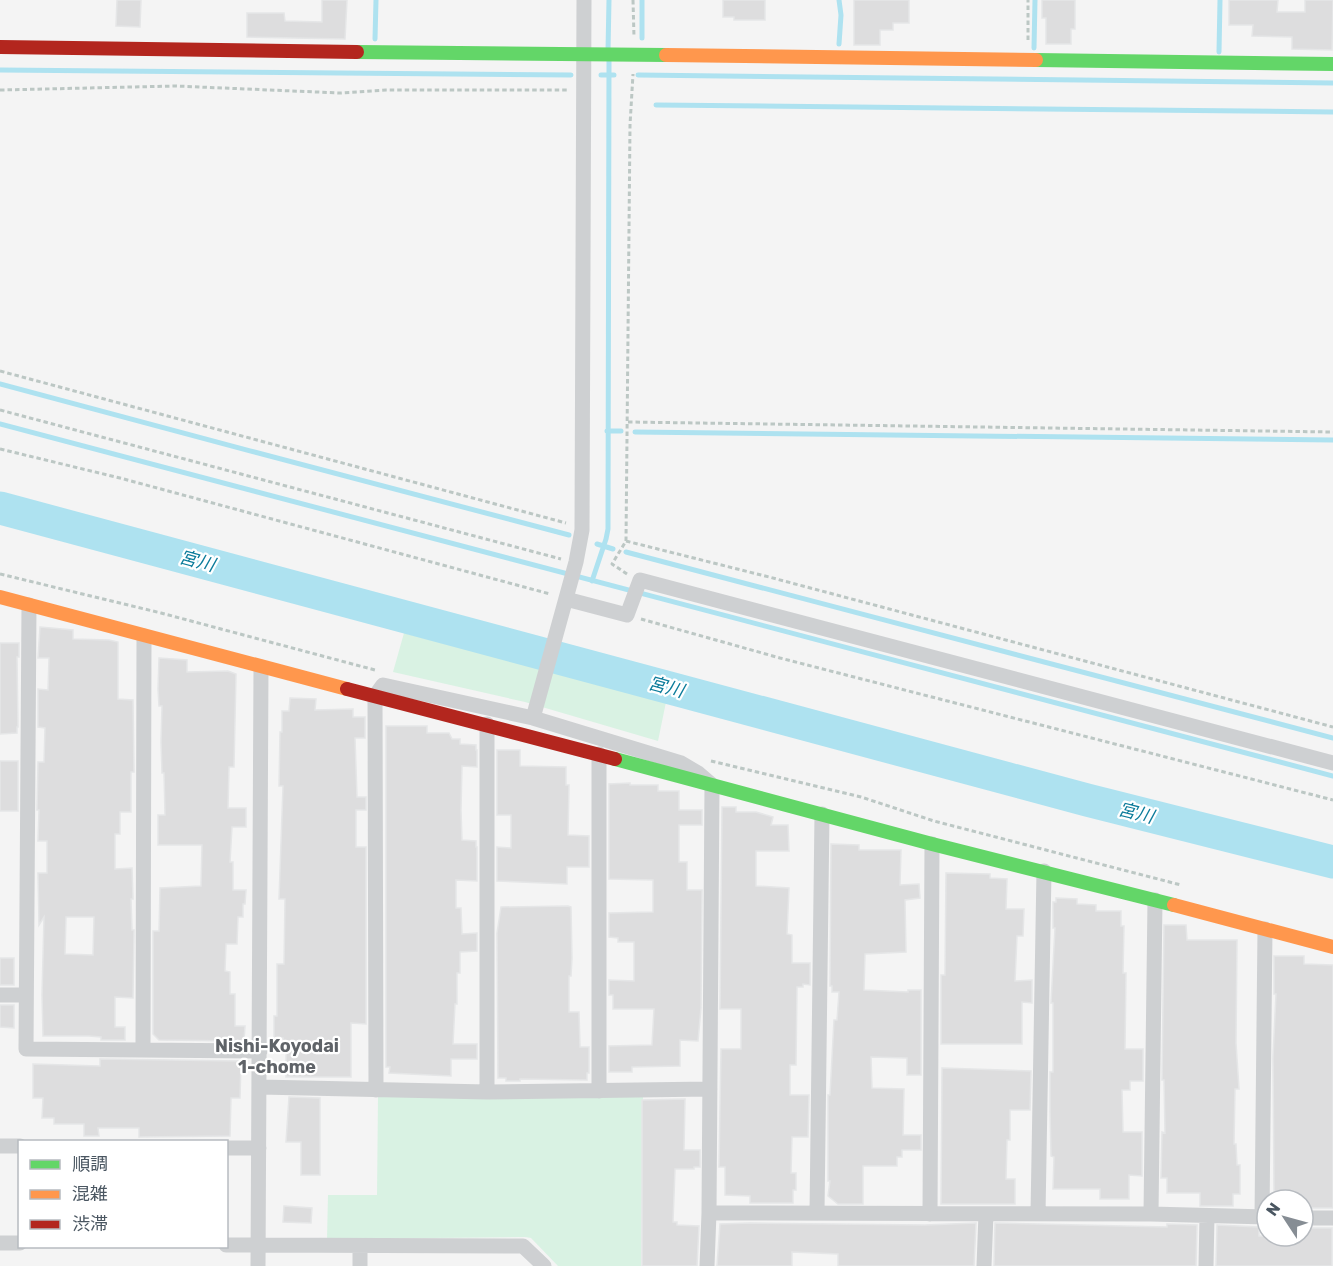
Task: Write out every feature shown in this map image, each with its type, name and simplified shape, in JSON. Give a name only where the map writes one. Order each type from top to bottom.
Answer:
[{"type":"street","points":[[534,713],[566,600],[582,530],[584,0]]},
{"type":"street","points":[[0,47],[601,53],[1028,62],[1333,64]]},
{"type":"street","points":[[566,600],[627,615],[637,588],[1333,763]]},
{"type":"street","points":[[0,597],[261,667],[488,724],[932,844],[1333,947]]},
{"type":"street","points":[[29,605],[26,1048],[260,1051]]},
{"type":"street","points":[[143,1050],[144,636]]},
{"type":"street","points":[[258,1266],[261,667]]},
{"type":"street","points":[[376,1090],[375,696],[383,685],[534,713],[681,764],[699,773],[712,785],[707,1266]]},
{"type":"street","points":[[487,1092],[488,724]]},
{"type":"street","points":[[599,754],[599,1091]]},
{"type":"street","points":[[817,1213],[822,814]]},
{"type":"street","points":[[930,1214],[932,844]]},
{"type":"street","points":[[1038,1214],[1044,871]]},
{"type":"street","points":[[1151,1214],[1155,900]]},
{"type":"street","points":[[1264,1188],[1265,929]]},
{"type":"street","points":[[0,995],[26,995]]},
{"type":"street","points":[[260,1087],[487,1092],[710,1089]]},
{"type":"street","points":[[0,1146],[18,1146]]},
{"type":"street","points":[[228,1148],[260,1148]]},
{"type":"street","points":[[709,1213],[1151,1214],[1255,1217]]},
{"type":"street","points":[[984,1266],[986,1214]]},
{"type":"street","points":[[1206,1266],[1207,1216]]},
{"type":"street","points":[[1315,1218],[1333,1218]]},
{"type":"street","points":[[0,1243],[18,1243]]},
{"type":"street","points":[[228,1245],[523,1246],[544,1266]]},
{"type":"street","points":[[360,1246],[360,1266]]},
{"type":"path","points":[[633,0],[626,541],[612,564],[637,588]]},
{"type":"path","points":[[1028,0],[1028,62]]},
{"type":"path","points":[[0,90],[176,86],[340,93],[386,90],[584,90]]},
{"type":"path","points":[[0,371],[568,523],[582,530]]},
{"type":"path","points":[[0,410],[573,570]]},
{"type":"path","points":[[628,422],[1333,432]]},
{"type":"path","points":[[0,449],[120,478],[566,600]]},
{"type":"path","points":[[626,541],[1333,727]]},
{"type":"path","points":[[0,574],[379,671]]},
{"type":"path","points":[[627,615],[780,658],[1333,800]]},
{"type":"path","points":[[711,761],[861,797],[934,821],[1186,886]]},
{"type":"green space","points":[[404,633],[666,702],[658,741],[525,702],[393,672]]},
{"type":"green space","points":[[378,1096],[643,1096],[641,1266],[558,1266],[531,1238],[525,1237],[327,1239],[328,1195],[377,1195]]},
{"type":"building","points":[[117,0],[141,0],[140,27],[116,26]]},
{"type":"building","points":[[322,0],[347,0],[345,39],[247,37],[247,13],[284,13],[285,21],[322,22]]},
{"type":"building","points":[[723,0],[765,0],[765,20],[734,20],[734,17],[723,17]]},
{"type":"building","points":[[854,0],[909,0],[909,23],[893,23],[893,30],[880,30],[880,45],[854,45]]},
{"type":"building","points":[[1042,0],[1075,0],[1075,29],[1071,29],[1071,44],[1046,44],[1046,18],[1042,18]]},
{"type":"building","points":[[1229,0],[1278,0],[1277,12],[1305,12],[1305,0],[1333,0],[1332,50],[1292,49],[1292,37],[1252,36],[1253,25],[1229,25]]},
{"type":"building","points":[[40,627],[73,630],[73,639],[118,642],[118,699],[133,700],[134,772],[131,772],[131,812],[120,812],[120,834],[115,834],[115,869],[132,868],[133,998],[115,997],[115,1027],[125,1027],[125,1040],[101,1040],[101,1037],[89,1036],[43,1036],[44,917],[39,925],[38,873],[47,873],[47,841],[38,841],[38,762],[44,762],[45,728],[38,727],[38,689],[48,690],[49,658],[38,658]],"holes":[[[66,917],[94,917],[93,955],[65,954]]]},
{"type":"building","points":[[0,643],[19,643],[17,733],[0,734]]},
{"type":"building","points":[[159,658],[187,660],[187,672],[228,671],[236,674],[234,767],[229,767],[228,808],[246,808],[246,827],[232,827],[230,862],[233,862],[233,890],[246,890],[243,917],[238,917],[237,944],[226,944],[225,971],[230,972],[230,994],[235,994],[235,1026],[245,1026],[244,1041],[159,1040],[153,1034],[153,931],[159,931],[160,888],[201,886],[202,845],[158,845],[158,815],[165,815],[161,742],[162,706],[159,706],[158,689]]},
{"type":"building","points":[[290,698],[316,699],[315,710],[353,709],[353,717],[365,717],[365,738],[355,738],[357,797],[366,797],[366,810],[356,810],[356,847],[366,847],[366,1024],[351,1023],[351,1077],[286,1077],[286,1041],[283,1041],[283,1038],[274,1038],[274,1016],[277,1016],[277,964],[284,964],[285,899],[279,899],[283,786],[279,786],[280,732],[282,732],[282,711],[289,711]]},
{"type":"building","points":[[386,726],[427,726],[427,733],[449,733],[452,739],[460,739],[460,744],[476,745],[477,750],[477,767],[462,766],[461,810],[462,840],[476,841],[477,881],[456,880],[456,908],[461,908],[462,934],[477,933],[477,951],[460,952],[453,1044],[477,1044],[477,1059],[451,1059],[451,1076],[389,1073],[390,1067],[386,1067]]},
{"type":"building","points":[[497,750],[520,750],[520,766],[566,767],[566,785],[569,785],[568,835],[589,836],[589,867],[567,867],[567,884],[497,881],[497,847],[511,848],[511,815],[497,815]]},
{"type":"building","points":[[0,761],[18,761],[18,811],[0,811]]},
{"type":"building","points":[[630,783],[630,785],[658,785],[658,791],[679,791],[679,810],[702,810],[702,825],[679,825],[679,862],[687,862],[687,890],[702,890],[701,1008],[698,1041],[680,1040],[680,1066],[632,1067],[632,1072],[609,1072],[609,1046],[652,1045],[654,1009],[613,1009],[613,995],[609,995],[609,980],[634,981],[634,942],[618,942],[618,938],[609,937],[609,913],[653,912],[653,880],[609,879],[609,784]]},
{"type":"building","points":[[722,807],[736,807],[736,812],[756,812],[773,817],[771,825],[788,825],[789,851],[756,851],[756,886],[789,888],[787,934],[792,935],[792,963],[810,963],[810,985],[803,984],[803,987],[797,987],[796,1065],[790,1065],[790,1095],[809,1095],[808,1137],[792,1137],[791,1173],[796,1173],[793,1203],[750,1203],[750,1196],[725,1195],[725,1167],[719,1167],[721,1049],[741,1049],[741,1009],[720,1009]]},
{"type":"building","points":[[831,844],[859,845],[859,850],[901,850],[900,885],[919,884],[920,898],[905,900],[906,952],[865,954],[864,990],[908,992],[908,990],[921,990],[921,1075],[907,1075],[907,1058],[871,1057],[872,1088],[904,1089],[903,1135],[921,1135],[921,1150],[902,1150],[902,1157],[897,1157],[897,1166],[863,1166],[863,1204],[838,1204],[828,1196],[830,1181],[828,1181],[828,1095],[830,1095],[834,1020],[837,1020],[839,992],[832,992],[832,986],[830,986]]},
{"type":"building","points":[[946,873],[990,874],[990,878],[1007,879],[1006,909],[1024,909],[1023,936],[1017,936],[1015,981],[1032,980],[1032,1003],[1022,1002],[1022,1044],[941,1044],[941,975],[945,975]]},
{"type":"building","points":[[1056,898],[1077,899],[1077,904],[1096,905],[1096,911],[1121,911],[1121,926],[1124,926],[1123,973],[1126,973],[1125,1049],[1143,1049],[1143,1081],[1130,1081],[1130,1090],[1122,1090],[1123,1132],[1142,1132],[1142,1176],[1129,1175],[1129,1199],[1100,1199],[1100,1189],[1053,1189],[1054,1157],[1051,1156],[1050,1072],[1053,1072],[1053,1003],[1051,1003],[1055,928],[1053,928],[1053,902],[1056,902]]},
{"type":"building","points":[[501,907],[571,907],[572,958],[571,976],[569,976],[569,1012],[579,1012],[580,1047],[589,1047],[587,1080],[520,1079],[520,1081],[506,1081],[506,1078],[498,1078],[497,933]]},
{"type":"building","points":[[1164,925],[1186,925],[1187,940],[1237,940],[1236,1043],[1239,1089],[1235,1089],[1234,1144],[1236,1144],[1237,1165],[1240,1165],[1240,1194],[1233,1194],[1233,1206],[1200,1206],[1200,1193],[1167,1193],[1167,1178],[1161,1178],[1162,1132],[1165,1133],[1164,1080],[1162,1080]]},
{"type":"building","points":[[1274,956],[1304,956],[1304,964],[1333,965],[1333,1208],[1315,1208],[1315,1188],[1274,1188],[1273,1057],[1276,994],[1274,994]]},
{"type":"building","points":[[0,958],[14,958],[14,985],[0,985]]},
{"type":"building","points":[[0,1005],[14,1005],[14,1028],[0,1027]]},
{"type":"building","points":[[100,1059],[241,1061],[240,1098],[231,1098],[230,1136],[139,1137],[139,1128],[98,1128],[99,1136],[84,1136],[84,1124],[54,1124],[54,1118],[42,1118],[43,1098],[33,1098],[33,1064],[100,1066]]},
{"type":"building","points":[[942,1068],[1031,1071],[1030,1110],[1010,1110],[1006,1179],[1015,1179],[1015,1204],[941,1204]]},
{"type":"building","points":[[289,1097],[320,1098],[320,1175],[301,1175],[301,1142],[286,1142]]},
{"type":"building","points":[[685,1099],[684,1150],[700,1150],[700,1167],[675,1169],[673,1222],[677,1222],[677,1225],[699,1226],[697,1266],[642,1266],[642,1100]]},
{"type":"building","points":[[284,1206],[312,1208],[311,1223],[283,1222]]},
{"type":"building","points":[[976,1223],[974,1266],[838,1266],[838,1254],[792,1252],[792,1266],[717,1266],[720,1224],[925,1225]]},
{"type":"building","points":[[995,1223],[1167,1227],[1167,1224],[1197,1225],[1196,1266],[994,1266]]},
{"type":"building","points":[[1217,1225],[1255,1227],[1255,1248],[1315,1248],[1315,1228],[1332,1228],[1332,1266],[1216,1266]]},
{"type":"waterway","points":[[375,39],[376,0]]},
{"type":"waterway","points":[[608,51],[609,0]]},
{"type":"waterway","points":[[642,0],[642,38]]},
{"type":"waterway","points":[[839,0],[841,15],[839,44]]},
{"type":"waterway","points":[[1034,48],[1035,0]]},
{"type":"waterway","points":[[1219,52],[1220,0]]},
{"type":"waterway","points":[[592,581],[608,529],[609,60]]},
{"type":"waterway","points":[[0,70],[571,75]]},
{"type":"waterway","points":[[601,75],[614,75]]},
{"type":"waterway","points":[[638,75],[1333,83]]},
{"type":"waterway","points":[[656,105],[1333,112]]},
{"type":"waterway","points":[[0,384],[569,535]]},
{"type":"waterway","points":[[0,424],[1333,776]]},
{"type":"waterway","points":[[607,431],[621,431]]},
{"type":"waterway","points":[[635,432],[1333,440]]},
{"type":"waterway","name":"宮川","points":[[0,508],[1087,800],[1333,862]]},
{"type":"waterway","points":[[597,544],[613,549]]},
{"type":"waterway","points":[[626,552],[1333,738]]},
{"type":"traffic: fast","points":[[357,52],[666,55]]},
{"type":"traffic: fast","points":[[1036,60],[1333,64]]},
{"type":"traffic: fast","points":[[615,759],[932,844],[1174,905]]},
{"type":"traffic: slow","points":[[666,55],[1036,60]]},
{"type":"traffic: slow","points":[[0,597],[347,689]]},
{"type":"traffic: slow","points":[[1174,905],[1333,947]]},
{"type":"traffic: jam","points":[[0,47],[357,52]]},
{"type":"traffic: jam","points":[[347,689],[615,759]]},
{"type":"district","name":"Nishi-Koyodai 1-chome","points":[[277,1056]]}]
